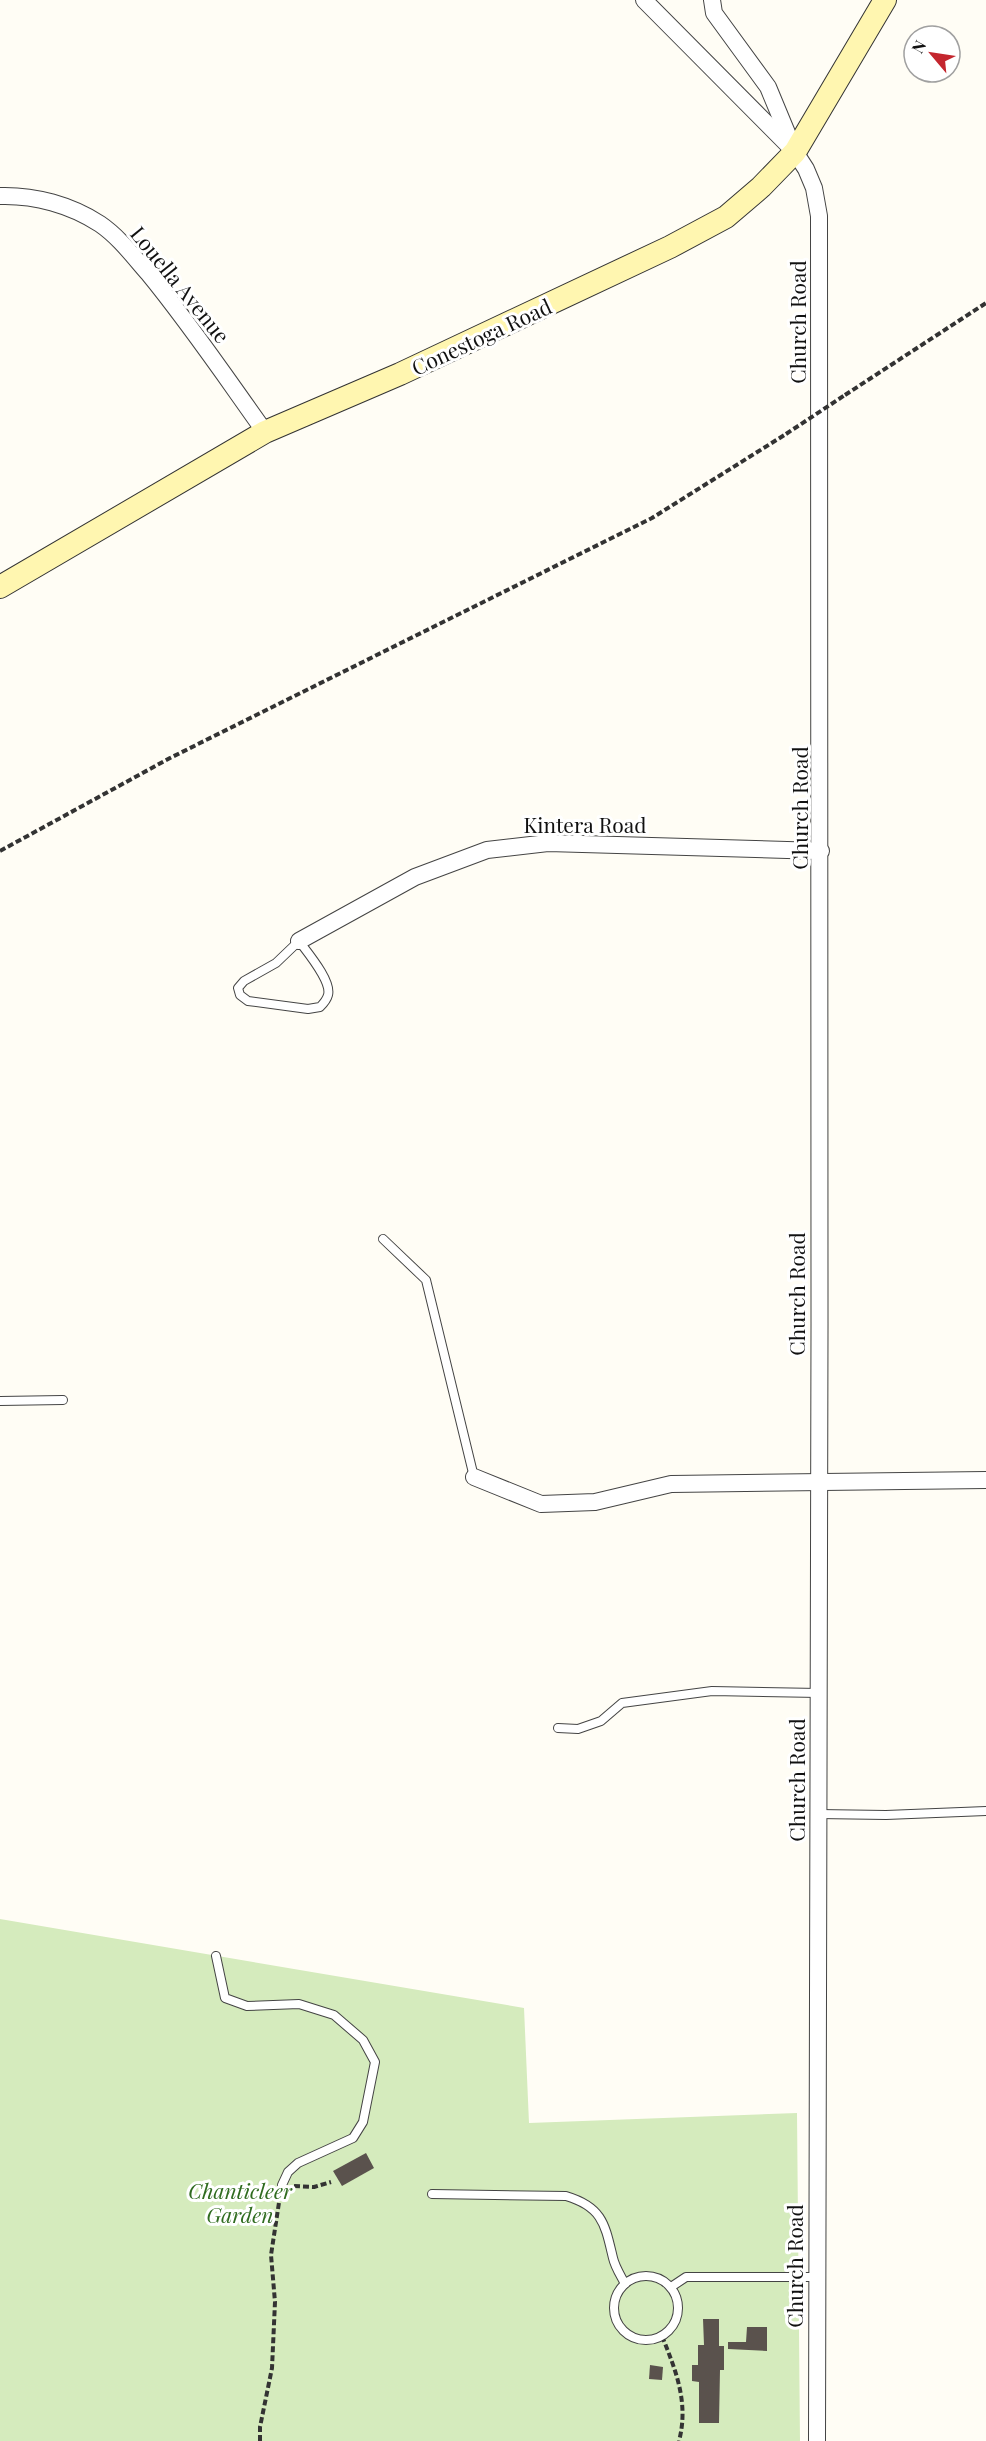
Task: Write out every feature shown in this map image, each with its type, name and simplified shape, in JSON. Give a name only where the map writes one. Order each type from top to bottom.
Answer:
[{"type":"main road","name":"Conestoga Road","points":[[0,587],[265,432],[400,374],[670,247],[726,217],[761,187],[795,152],[885,0]]},
{"type":"street","points":[[644,0],[795,152]]},
{"type":"street","points":[[712,0],[714,13],[768,87],[795,152]]},
{"type":"street","name":"Church Road","points":[[795,152],[814,188],[819,216],[821,851],[817,2441]]},
{"type":"street","name":"Louella Avenue","points":[[0,196],[42,199],[76,211],[100,224],[121,241],[172,303],[265,432]]},
{"type":"street","name":"Kintera Road","points":[[299,941],[416,877],[487,850],[548,843],[821,851]]},
{"type":"street","points":[[474,1477],[541,1504],[595,1502],[671,1484],[986,1480]]},
{"type":"lane","points":[[299,941],[316,964],[328,988],[328,996],[321,1007],[308,1009],[278,1005],[248,1000],[240,996],[238,988],[244,981],[276,963],[299,941]]},
{"type":"lane","points":[[383,1239],[426,1280],[474,1477]]},
{"type":"lane","points":[[0,1401],[63,1400]]},
{"type":"lane","points":[[558,1728],[578,1729],[601,1721],[622,1703],[712,1691],[819,1693]]},
{"type":"lane","points":[[818,1814],[886,1815],[986,1811]]},
{"type":"lane","points":[[216,1956],[225,1998],[247,2006],[299,2004],[334,2014],[363,2040],[375,2062],[363,2122],[353,2138],[298,2163],[288,2172],[282,2185]]},
{"type":"lane","points":[[432,2194],[566,2196],[577,2199],[596,2212],[608,2232],[613,2260],[625,2284]]},
{"type":"lane","points":[[650,2276],[671,2287],[678,2302],[677,2318],[662,2336],[654,2339],[638,2339],[624,2331],[619,2325],[615,2318],[614,2302],[625,2284],[634,2278],[650,2276]]},
{"type":"lane","points":[[671,2287],[686,2277],[817,2277]]},
{"type":"path","points":[[0,851],[170,758],[652,518],[786,434],[986,303]]},
{"type":"path","points":[[260,2441],[260,2427],[272,2368],[275,2302],[271,2255],[282,2185],[314,2187],[331,2181]]},
{"type":"path","points":[[662,2336],[676,2371],[681,2392],[684,2413],[679,2441]]},
{"type":"green space","name":"Chanticleer Garden","points":[[0,1919],[524,2008],[529,2123],[797,2113],[800,2441],[0,2441]]},
{"type":"building","points":[[366,2153],[374,2168],[342,2186],[333,2171]]},
{"type":"building","points":[[703,2319],[719,2319],[719,2346],[724,2346],[724,2370],[720,2370],[719,2423],[699,2423],[699,2382],[692,2381],[692,2365],[698,2365],[698,2345],[704,2345]]},
{"type":"building","points":[[747,2327],[767,2327],[767,2351],[728,2349],[728,2342],[746,2342]]},
{"type":"building","points":[[650,2365],[663,2367],[662,2380],[649,2379]]}]
